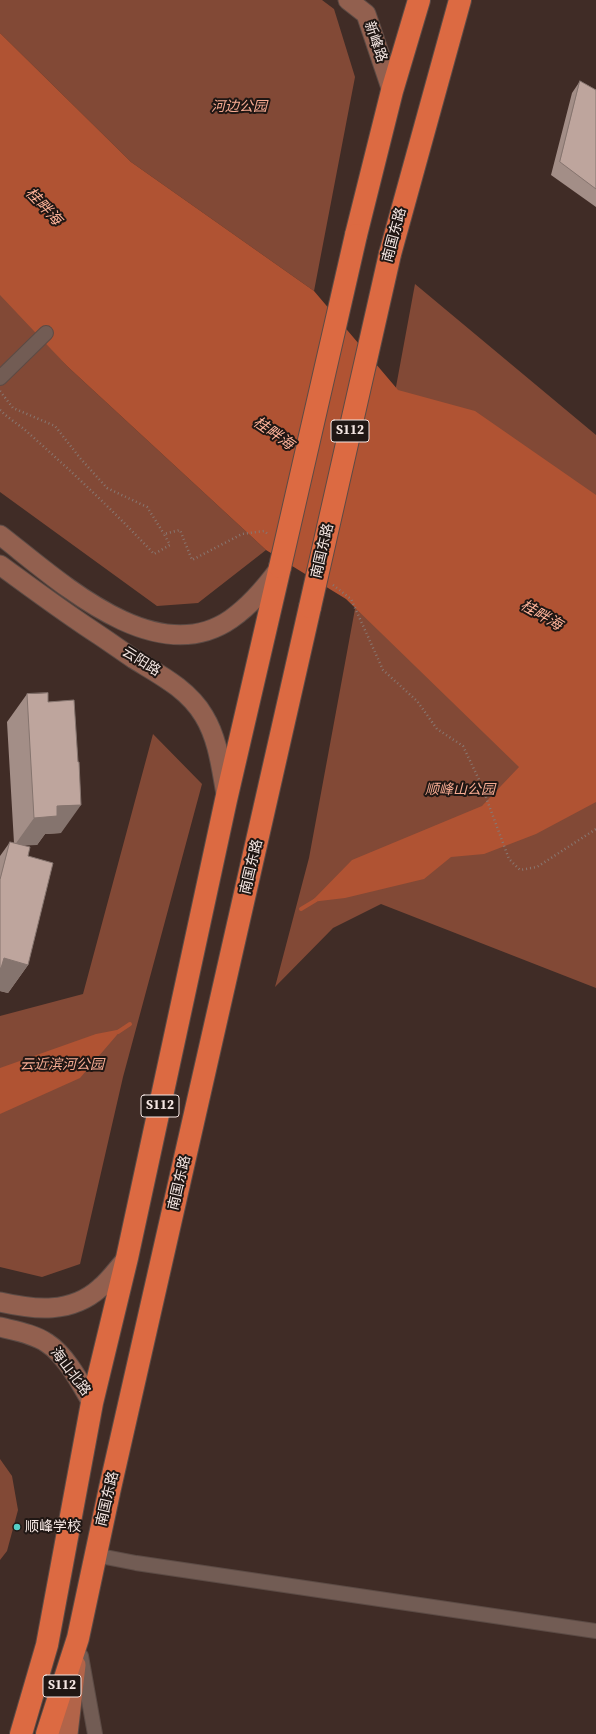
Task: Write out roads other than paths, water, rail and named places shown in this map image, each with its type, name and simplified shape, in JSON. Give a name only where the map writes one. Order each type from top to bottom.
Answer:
[{"type":"highway","name":"S112","points":[[21,1734],[47,1645],[92,1403],[127,1258],[226,800],[356,235],[392,91],[419,0]]},
{"type":"highway","name":"南国东路","points":[[46,1734],[78,1638],[95,1555],[390,254],[460,0]]},
{"type":"main road","name":"新峰路","points":[[348,0],[366,14],[392,91]]},
{"type":"main road","name":"云阳路","points":[[0,536],[92,604],[112,616],[133,626],[157,632],[179,635],[202,632],[230,620],[260,594],[280,567]]},
{"type":"main road","points":[[0,536],[19,563],[15,568],[0,565]]},
{"type":"main road","name":"云阳路","points":[[0,565],[69,616],[171,681],[193,701],[204,715],[214,738],[221,765],[226,800]]},
{"type":"main road","points":[[0,1302],[42,1309],[66,1307],[87,1298],[101,1287],[127,1258]]},
{"type":"main road","name":"海山北路","points":[[0,1327],[29,1335],[48,1343],[60,1355],[92,1403]]},
{"type":"main road","points":[[67,1734],[78,1638]]},
{"type":"main road","name":"S112","points":[[10,1734],[47,1645]]},
{"type":"street","points":[[0,378],[46,333]]},
{"type":"street","points":[[95,1555],[136,1563],[596,1630]]},
{"type":"street","points":[[78,1638],[95,1734]]},
{"type":"water","name":"桂畔海","points":[[0,33],[131,162],[314,291],[398,390],[475,411],[596,495],[596,802],[536,834],[484,854],[451,857],[424,879],[345,898],[311,902],[352,860],[482,806],[519,767],[346,599],[266,550],[67,366],[0,295]]},
{"type":"water","points":[[122,1029],[80,1078],[0,1114],[0,1068],[96,1034]]},
{"type":"waterway","points":[[301,909],[316,900]]},
{"type":"waterway","points":[[118,1032],[130,1024]]},
{"type":"place","name":"顺峰学校","points":[[17,1527]]},
{"type":"park label","name":"河边公园","points":[[239,107]]},
{"type":"park label","name":"顺峰山公园","points":[[460,790]]},
{"type":"park label","name":"云近滨河公园","points":[[62,1065]]}]
